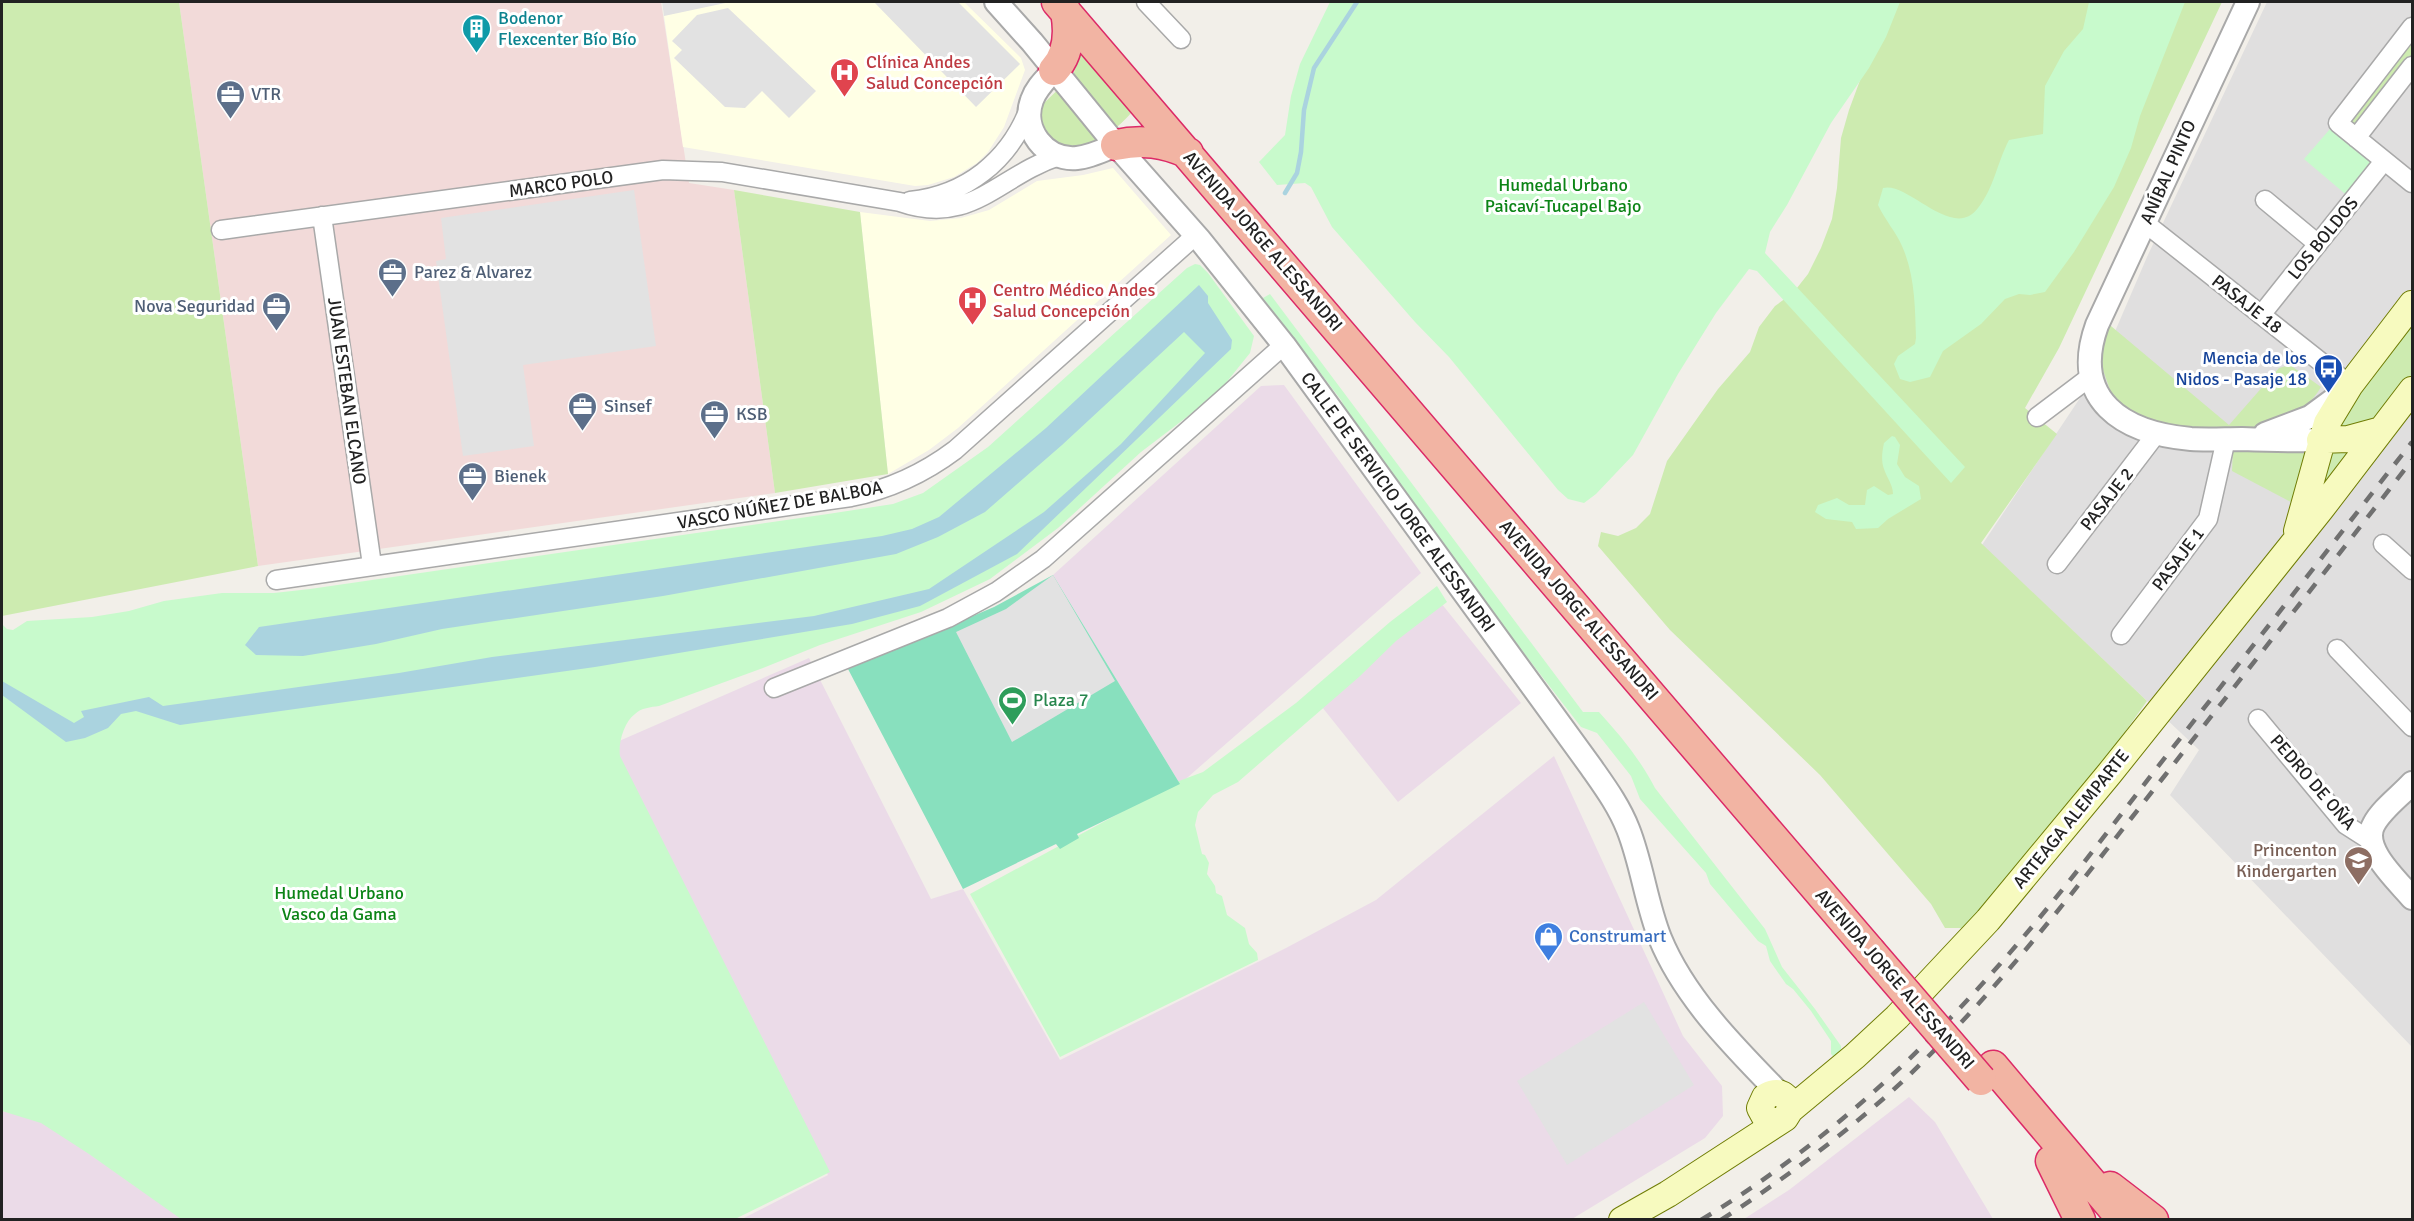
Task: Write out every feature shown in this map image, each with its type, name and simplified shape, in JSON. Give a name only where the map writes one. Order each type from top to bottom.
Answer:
[{"type":"highway","points":[[1047,78],[1060,64],[1066,46],[1068,5]]},
{"type":"highway","name":"AVENIDA JORGE ALESSANDRI","points":[[1068,5],[1188,153],[1877,944]]},
{"type":"highway","name":"AVENIDA JORGE ALESSANDRI","points":[[1068,5],[2061,1160],[2123,1220]]},
{"type":"highway","points":[[1114,155],[1147,142],[1161,143],[1188,153]]},
{"type":"highway","points":[[2061,1160],[2080,1220]]},
{"type":"highway","points":[[2061,1160],[2153,1220]]},
{"type":"highway","name":"AVENIDA JORGE ALESSANDRI","points":[[2061,1160],[2100,1220]]},
{"type":"main road","points":[[2293,543],[2307,498],[2320,440],[2334,409],[2412,304]]},
{"type":"main road","name":"ARTEAGA ALEMPARTE","points":[[1622,1220],[1668,1194],[1713,1164],[1775,1105],[1831,1077],[1897,1017],[1988,920],[2109,774],[2412,390]]},
{"type":"main road","points":[[2320,440],[2348,439],[2381,430]]},
{"type":"street","name":"CALLE DE SERVICIO JORGE ALESSANDRI","points":[[996,2],[1032,42],[1047,78],[1114,155],[1196,236],[1284,345],[1616,803],[1629,830],[1661,939],[1685,983],[1775,1105]]},
{"type":"street","points":[[1146,2],[1181,39]]},
{"type":"street","name":"ANÍBAL PINTO","points":[[2090,377],[2088,360],[2090,344],[2247,2]]},
{"type":"street","points":[[2410,36],[2338,123],[2412,183]]},
{"type":"street","points":[[2356,138],[2412,66]]},
{"type":"street","name":"MARCO POLO","points":[[900,202],[941,195],[966,184],[988,170],[1017,137],[1035,93],[1047,78]]},
{"type":"street","points":[[1029,109],[1031,126],[1038,142],[1051,153],[1059,156]]},
{"type":"street","name":"MARCO POLO","points":[[221,230],[650,171],[687,169],[722,172],[900,202],[928,209],[963,206],[982,198],[1030,167],[1059,156],[1076,159],[1114,155]]},
{"type":"street","name":"LOS BOLDOS","points":[[2261,315],[2385,161]]},
{"type":"street","points":[[2265,200],[2318,244]]},
{"type":"street","name":"JUAN ESTEBAN ELCANO","points":[[322,216],[372,565]]},
{"type":"street","name":"PASAJE 18","points":[[2145,223],[2350,385]]},
{"type":"street","name":"VASCO NÚÑEZ DE BALBOA","points":[[276,580],[840,499],[896,485],[922,472],[955,450],[1196,236]]},
{"type":"street","points":[[774,688],[948,618],[996,592],[1043,559],[1284,345]]},
{"type":"street","points":[[2037,417],[2090,377],[2098,396],[2108,409],[2134,426],[2157,434],[2192,439],[2320,440]]},
{"type":"street","points":[[2250,439],[2310,417],[2337,398],[2350,385]]},
{"type":"street","name":"PASAJE 2","points":[[2057,564],[2157,434]]},
{"type":"street","name":"PASAJE 1","points":[[2121,635],[2208,519],[2226,439]]},
{"type":"street","points":[[2383,544],[2412,570]]},
{"type":"street","points":[[2337,649],[2412,727]]},
{"type":"street","name":"PEDRO DE OÑA","points":[[2258,719],[2346,825],[2371,841],[2374,851],[2412,898]]},
{"type":"street","points":[[2371,841],[2374,822],[2412,783]]},
{"type":"shaded area","points":[[179,2],[661,2],[689,183],[734,190],[775,493],[258,566]]},
{"type":"shaded area","name":"Clínica Andes Salud Concepción","points":[[662,2],[964,2],[1021,58],[1025,70],[1004,127],[988,152],[977,163],[954,177],[928,185],[915,186],[683,147]]},
{"type":"shaded area","points":[[662,2],[730,2],[664,16]]},
{"type":"shaded area","points":[[874,2],[958,2],[1020,64],[976,107]]},
{"type":"shaded area","points":[[2267,2],[2412,2],[2412,1047],[2170,795],[2199,750],[1982,545],[2098,371],[2147,257]]},
{"type":"shaded area","points":[[728,8],[816,91],[789,118],[762,91],[745,108],[725,107],[674,58],[682,50],[672,41],[697,15]]},
{"type":"shaded area","name":"Centro Médico Andes Salud Concepción","points":[[1113,168],[1171,235],[958,428],[929,450],[888,474],[860,212],[930,221],[961,218],[989,210],[1037,181],[1083,175]]},
{"type":"shaded area","points":[[634,190],[656,346],[523,365],[534,446],[463,456],[436,261],[446,259],[441,218]]},
{"type":"shaded area","points":[[1284,385],[1421,573],[1180,784],[1053,575],[1261,386]]},
{"type":"shaded area","points":[[1053,575],[1115,681],[1012,742],[956,632],[1006,609]]},
{"type":"shaded area","points":[[1441,603],[1521,703],[1398,802],[1318,702]]},
{"type":"shaded area","points":[[809,658],[931,899],[963,889],[1060,1060],[1286,948],[1376,900],[1554,756],[1683,1036],[1722,1086],[1723,1116],[1705,1138],[1572,1219],[742,1219],[828,1175],[610,745]]},
{"type":"shaded area","points":[[1644,1002],[1694,1085],[1567,1165],[1517,1081]]},
{"type":"shaded area","points":[[1909,1097],[1935,1122],[1993,1219],[1744,1219],[1789,1190]]},
{"type":"shaded area","points":[[2,1111],[41,1120],[184,1220],[2,1220]]},
{"type":"green space","points":[[2,2],[179,2],[258,566],[2,616]]},
{"type":"green space","name":"Humedal Urbano Paicaví-Tucapel Bajo","points":[[1330,2],[1900,2],[1886,37],[1869,68],[1831,123],[1770,232],[1765,253],[1965,467],[1951,483],[1757,271],[1749,269],[1716,313],[1678,374],[1633,455],[1596,494],[1584,503],[1568,499],[1558,490],[1449,357],[1415,322],[1332,227],[1311,187],[1305,183],[1277,185],[1259,162],[1285,135],[1291,96],[1300,64]]},
{"type":"green space","points":[[1889,2],[2222,2],[2059,348],[2025,408],[2057,434],[1981,543],[2147,701],[2071,807],[1964,928],[1945,928],[1931,904],[1820,775],[1670,630],[1598,546],[1601,532],[1618,536],[1636,528],[1650,514],[1667,461],[1718,389],[1750,352],[1759,327],[1775,306],[1793,293],[1808,274],[1832,219],[1841,138],[1849,110]]},
{"type":"green space","points":[[2089,2],[2185,2],[2140,116],[2131,148],[2114,187],[2074,252],[2045,292],[2030,295],[2019,294],[2005,299],[1981,324],[1943,351],[1930,377],[1910,382],[1900,379],[1894,364],[1898,356],[1915,344],[1915,303],[1910,268],[1900,241],[1878,205],[1883,188],[1893,188],[1944,215],[1956,218],[1968,217],[1978,208],[1992,184],[2009,140],[2043,134],[2045,86],[2064,51],[2083,29]]},
{"type":"green space","points":[[2412,36],[2412,57],[2352,133],[2342,125]]},
{"type":"green space","points":[[1082,51],[1133,111],[1108,134],[1080,153],[1047,143],[1038,121],[1042,105],[1073,75]]},
{"type":"green space","points":[[2330,129],[2374,162],[2350,198],[2304,159]]},
{"type":"green space","points":[[734,190],[860,212],[888,474],[775,493]]},
{"type":"green space","name":"Humedal Urbano Vasco da Gama","points":[[1195,264],[1200,265],[1208,273],[1254,336],[1250,353],[1217,394],[1141,452],[1058,528],[990,579],[921,612],[820,645],[659,706],[643,709],[631,718],[625,727],[621,739],[620,756],[830,1172],[735,1219],[181,1219],[41,1123],[2,1111],[2,624],[7,629],[13,630],[27,621],[92,617],[129,611],[164,601],[222,593],[274,593],[310,589],[893,504],[923,493],[988,447],[1187,268]]},
{"type":"green space","points":[[1270,294],[1583,712],[1599,712],[1629,748],[1655,788],[1765,929],[1782,967],[1841,1046],[1841,1054],[1834,1057],[1831,1054],[1831,1041],[1811,1011],[1786,984],[1770,961],[1766,946],[1758,941],[1710,884],[1706,873],[1640,799],[1631,776],[1597,733],[1581,727],[1496,617],[1348,414],[1341,400],[1263,298]]},
{"type":"green space","points":[[2105,321],[2229,425],[2279,368],[2290,365],[2321,387],[2313,398],[2292,417],[2226,447],[2117,410],[2095,347]]},
{"type":"green space","points":[[2412,324],[2412,376],[2365,433],[2337,434],[2340,418]]},
{"type":"green space","points":[[1892,436],[1900,445],[1897,464],[1905,477],[1919,486],[1921,499],[1888,519],[1878,528],[1856,529],[1852,522],[1826,519],[1815,512],[1818,505],[1837,498],[1849,505],[1865,505],[1867,490],[1874,486],[1888,495],[1893,494],[1882,460],[1884,443]]},
{"type":"green space","points":[[2364,442],[2310,512],[2232,471],[2233,449]]},
{"type":"green space","name":"Plaza 7","points":[[1053,575],[1180,784],[1077,834],[1079,838],[1060,849],[1056,844],[963,889],[848,669],[994,607]]},
{"type":"green space","points":[[1437,586],[1447,602],[1396,641],[1359,677],[1238,782],[1213,795],[1198,812],[1195,825],[1202,854],[1209,863],[1207,874],[1215,886],[1216,893],[1222,896],[1227,915],[1245,928],[1249,944],[1257,953],[1258,960],[1060,1057],[970,894],[1179,781],[1203,772],[1296,703],[1390,622]]},
{"type":"water","points":[[1199,285],[1208,296],[1208,303],[1232,340],[1231,349],[1017,554],[920,606],[852,624],[595,667],[180,725],[136,711],[121,714],[108,728],[85,738],[66,742],[2,695],[2,681],[74,723],[84,717],[81,711],[149,697],[163,706],[399,673],[492,657],[814,616],[929,589],[1044,512],[1121,444],[1205,353],[1184,332],[1062,445],[985,512],[938,537],[896,554],[663,596],[442,629],[376,644],[303,656],[256,655],[245,645],[259,627],[882,536],[912,529],[939,517],[1046,428]]},
{"type":"waterway","points":[[1285,193],[1297,173],[1304,110],[1314,68],[1357,2]]},
{"type":"railway","points":[[1701,1220],[1743,1194],[1783,1165],[1860,1104],[1897,1071],[1967,1001],[2060,892],[2412,442]]},
{"type":"railway","points":[[1721,1220],[1787,1175],[1851,1126],[1891,1092],[1966,1018],[2068,898],[2412,460]]},
{"type":"place","name":"Bodenor Flexcenter Bío Bío","points":[[477,54]]},
{"type":"place","name":"Clínica Andes Salud Concepción","points":[[845,98]]},
{"type":"place","name":"VTR","points":[[230,120]]},
{"type":"place","name":"Parez & Alvarez","points":[[393,298]]},
{"type":"place","name":"Centro Médico Andes Salud Concepción","points":[[972,326]]},
{"type":"place","name":"Nova Seguridad","points":[[276,332]]},
{"type":"place","name":"Mencia de los Nidos - Pasaje 18","points":[[2328,394]]},
{"type":"place","name":"Sinsef","points":[[583,432]]},
{"type":"place","name":"KSB","points":[[715,440]]},
{"type":"place","name":"Bienek","points":[[473,502]]},
{"type":"place","name":"Plaza 7","points":[[1012,726]]},
{"type":"place","name":"Princenton Kindergarten","points":[[2358,886]]},
{"type":"place","name":"Construmart","points":[[1548,962]]}]
